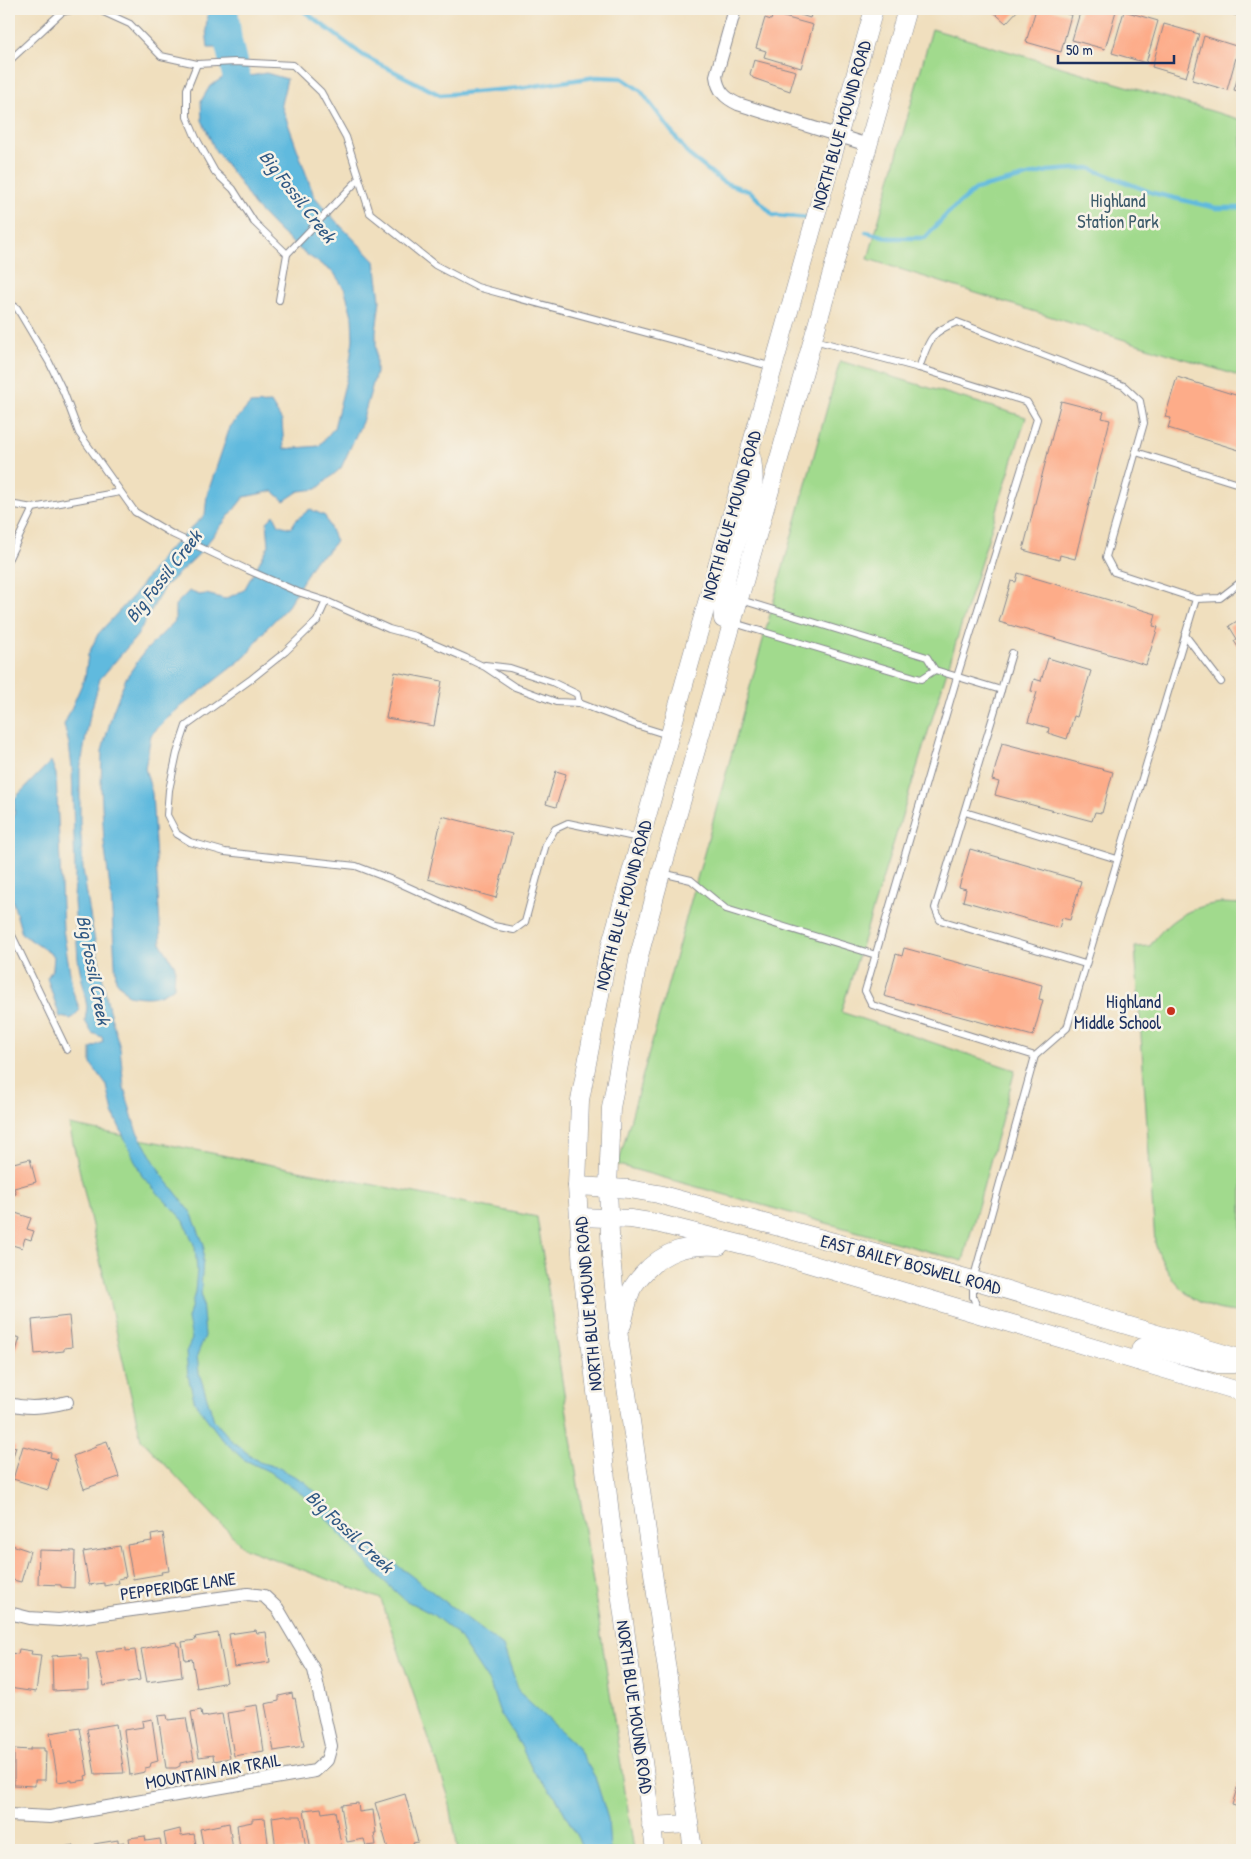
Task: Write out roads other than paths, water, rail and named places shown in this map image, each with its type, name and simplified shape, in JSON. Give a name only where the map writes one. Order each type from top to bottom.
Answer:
[{"type":"main road","name":"NORTH BLUE MOUND ROAD","points":[[655,1850],[613,1540],[582,1269],[577,1186],[580,1100],[607,958],[668,735],[874,9]]},
{"type":"main road","name":"NORTH BLUE MOUND ROAD","points":[[693,1850],[619,1338],[609,1218],[608,1189],[611,1108],[639,956],[661,873],[907,9]]},
{"type":"main road","points":[[733,623],[723,619],[721,605],[754,485],[751,446]]},
{"type":"main road","name":"EAST BAILEY BOSWELL ROAD","points":[[577,1186],[629,1189],[658,1194],[973,1280],[1242,1359]]},
{"type":"main road","name":"EAST BAILEY BOSWELL ROAD","points":[[580,1217],[656,1223],[756,1248],[1242,1392]]},
{"type":"main road","name":"NORTH BLUE MOUND ROAD","points":[[619,1338],[631,1288],[646,1270],[660,1258],[678,1249],[698,1245],[756,1248]]},
{"type":"main road","points":[[1137,1361],[1141,1348],[1149,1347],[1218,1364],[1242,1364]]},
{"type":"main road","points":[[651,1826],[689,1824]]},
{"type":"street","points":[[735,9],[716,76],[721,92],[728,99],[738,104],[868,145]]},
{"type":"street","points":[[1237,9],[1242,10]]},
{"type":"street","points":[[9,1404],[34,1408],[51,1407],[67,1402]]},
{"type":"street","name":"PEPPERIDGE LANE","points":[[9,1613],[29,1618],[59,1620],[248,1594],[264,1596],[278,1608],[314,1670]]},
{"type":"street","name":"MOUNTAIN AIR TRAIL","points":[[9,1816],[50,1817],[315,1771],[327,1760],[331,1746],[314,1670]]},
{"type":"lane","points":[[9,61],[62,12],[76,9]]},
{"type":"lane","points":[[97,9],[130,24],[161,56],[197,64],[235,62],[293,65],[321,92],[346,137],[370,213],[435,265],[477,287],[773,368]]},
{"type":"lane","points":[[197,64],[187,89],[187,117],[196,138],[215,172],[233,189],[254,222],[287,254]]},
{"type":"lane","points":[[279,300],[287,254],[359,179]]},
{"type":"lane","points":[[9,303],[17,308],[48,362],[64,393],[79,433],[135,512],[172,534],[248,570],[298,592],[326,601],[388,629],[415,636],[481,665],[516,687],[556,702],[579,703],[668,735]]},
{"type":"lane","points":[[919,368],[930,340],[940,329],[957,322],[1124,386],[1140,401],[1144,423],[1106,557],[1114,572],[1196,598],[1220,598],[1242,581]]},
{"type":"lane","points":[[813,339],[919,368],[1027,402],[1037,419],[865,991],[872,1005],[1035,1056]]},
{"type":"lane","points":[[1136,452],[1242,485]]},
{"type":"lane","points":[[9,504],[33,508],[120,492]]},
{"type":"lane","points":[[9,558],[33,508]]},
{"type":"lane","points":[[981,1315],[973,1297],[973,1280],[1035,1056],[1067,1028],[1196,598]]},
{"type":"lane","points":[[740,600],[927,657],[935,670],[1001,690]]},
{"type":"lane","points":[[326,601],[317,621],[285,652],[186,726],[168,790],[167,814],[177,834],[190,842],[225,852],[356,866],[395,881],[494,926],[514,930],[524,922],[546,844],[555,829],[568,823],[640,838]]},
{"type":"lane","points":[[733,623],[921,679],[935,670]]},
{"type":"lane","points":[[1185,635],[1221,682]]},
{"type":"lane","points":[[1012,653],[965,812],[934,908],[940,920],[1085,964]]},
{"type":"lane","points":[[481,665],[510,668],[552,682],[577,694],[579,703]]},
{"type":"lane","points":[[965,812],[1117,859]]},
{"type":"lane","points":[[661,873],[691,880],[726,909],[876,955]]},
{"type":"lane","points":[[9,929],[67,1050]]},
{"type":"water","points":[[208,9],[233,9],[237,23],[236,48],[208,48],[206,29]]},
{"type":"water","points":[[266,73],[287,79],[281,104],[314,196],[375,261],[380,300],[376,332],[376,373],[362,422],[341,468],[317,489],[299,491],[284,501],[273,491],[244,497],[197,556],[164,587],[137,636],[100,679],[90,715],[80,770],[80,821],[83,869],[91,921],[109,1010],[120,1048],[124,1087],[136,1130],[162,1175],[191,1212],[204,1245],[201,1289],[205,1336],[197,1355],[199,1373],[214,1420],[233,1442],[259,1462],[279,1468],[305,1482],[358,1538],[405,1571],[503,1646],[519,1692],[576,1745],[595,1777],[608,1819],[610,1850],[584,1850],[556,1797],[533,1771],[521,1746],[500,1713],[490,1684],[456,1633],[432,1614],[405,1600],[376,1574],[310,1500],[272,1473],[243,1459],[222,1439],[195,1403],[188,1376],[186,1352],[192,1339],[188,1319],[195,1292],[197,1270],[195,1247],[184,1221],[142,1176],[113,1113],[107,1086],[91,1064],[91,1048],[103,1042],[102,1037],[92,1033],[85,1021],[87,1007],[78,959],[74,901],[72,768],[64,725],[85,677],[88,655],[98,634],[134,595],[165,553],[205,515],[207,495],[230,427],[250,404],[271,403],[282,421],[284,449],[319,446],[334,428],[349,368],[353,339],[352,316],[345,290],[334,273],[303,252],[254,205],[215,150],[202,120],[201,101],[210,86],[227,75],[245,77]]},
{"type":"water","points":[[310,509],[325,516],[336,541],[326,553],[315,560],[288,606],[266,629],[246,656],[173,713],[151,735],[145,768],[152,793],[161,944],[175,966],[174,987],[163,994],[152,997],[128,995],[116,980],[111,896],[104,842],[101,787],[102,751],[113,711],[126,678],[144,652],[175,621],[175,605],[189,591],[199,595],[206,594],[225,599],[244,590],[269,545],[267,522],[274,515],[279,525],[291,528],[296,520]]},
{"type":"water","points":[[51,761],[56,774],[63,929],[73,992],[80,1010],[71,1019],[60,1017],[47,978],[53,968],[54,956],[22,934],[9,888],[9,826],[14,815],[15,798]]},
{"type":"waterway","name":"Big Fossil Creek","points":[[224,9],[228,41],[245,112]]},
{"type":"waterway","points":[[301,9],[364,56],[440,95],[520,88],[596,77],[622,78],[641,91],[689,155],[723,182],[751,192],[773,215],[810,218]]},
{"type":"waterway","points":[[866,232],[890,238],[925,238],[948,213],[976,189],[1048,171],[1089,168],[1153,193],[1216,208],[1242,208]]},
{"type":"place","name":"Highland Middle School","points":[[1171,1011]]},
{"type":"park label","name":"Highland Station Park","points":[[1118,210]]}]
